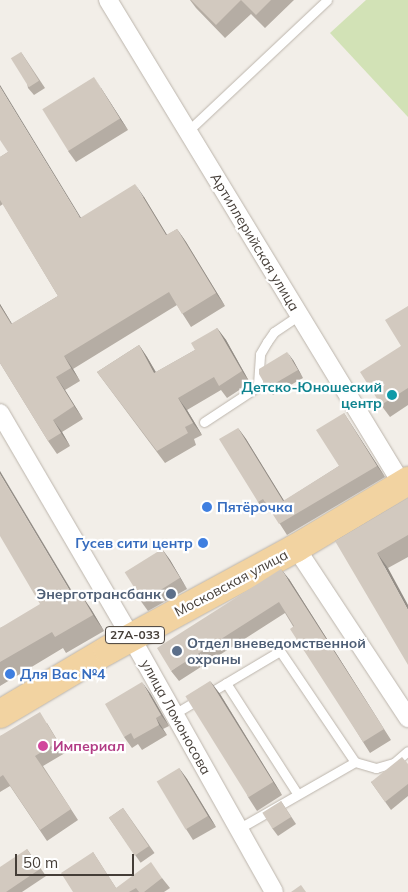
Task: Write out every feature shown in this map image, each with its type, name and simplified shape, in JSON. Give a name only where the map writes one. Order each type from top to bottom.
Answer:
[{"type":"main road","name":"Московская улица","points":[[0,714],[131,637],[296,548],[405,482]]},
{"type":"street","name":"Артиллерийская улица","points":[[108,0],[299,315],[405,482]]},
{"type":"street","name":"улица Ломоносова","points":[[0,413],[131,637],[274,892]]},
{"type":"street","points":[[296,548],[408,718]]},
{"type":"lane","points":[[188,131],[325,1]]},
{"type":"lane","points":[[204,422],[254,389],[258,384],[260,354],[267,342],[274,332],[299,315]]},
{"type":"lane","points":[[174,714],[280,651],[355,762],[376,768],[394,763],[408,751]]},
{"type":"lane","points":[[226,683],[297,793]]},
{"type":"lane","points":[[238,829],[297,793],[355,762]]},
{"type":"green space","points":[[366,0],[408,0],[408,117],[330,33]]},
{"type":"building","points":[[191,0],[241,0],[216,25]]},
{"type":"building","points":[[241,0],[271,0],[256,15]]},
{"type":"building","points":[[21,52],[39,81],[29,87],[11,58]]},
{"type":"building","points":[[94,77],[120,119],[68,151],[42,109]]},
{"type":"building","points":[[0,87],[80,218],[135,184],[166,235],[177,229],[216,293],[182,314],[169,292],[64,356],[71,368],[56,377],[74,406],[53,420],[61,433],[48,441],[0,363],[0,306],[11,324],[58,296],[0,200],[0,157],[8,152],[0,140]]},
{"type":"building","points":[[408,306],[408,388],[381,405],[360,372],[401,346],[385,320]]},
{"type":"building","points":[[217,328],[242,371],[219,386],[214,377],[178,398],[193,423],[185,427],[188,433],[157,451],[97,372],[139,345],[154,373],[195,350],[191,343]]},
{"type":"building","points":[[287,352],[298,370],[267,388],[259,374],[259,369]]},
{"type":"building","points":[[344,413],[377,466],[279,524],[263,499],[258,502],[219,439],[238,428],[283,501],[339,466],[316,430]]},
{"type":"building","points":[[0,474],[73,596],[80,593],[93,615],[55,637],[52,632],[0,662],[0,628],[40,604],[0,536]]},
{"type":"building","points":[[408,498],[408,535],[377,553],[408,610],[408,665],[335,541]]},
{"type":"building","points":[[162,549],[180,578],[143,601],[125,572]]},
{"type":"building","points":[[281,569],[384,729],[363,742],[290,629],[294,626],[279,602],[171,671],[157,648]]},
{"type":"building","points":[[210,681],[273,782],[248,797],[185,696]]},
{"type":"building","points":[[142,682],[161,715],[156,718],[159,725],[134,739],[131,733],[124,737],[105,704]]},
{"type":"building","points":[[40,712],[58,742],[35,756],[71,809],[40,830],[3,775],[0,777],[0,736]]},
{"type":"building","points":[[402,757],[408,764],[408,784],[385,802],[371,782]]},
{"type":"building","points":[[179,768],[208,816],[186,829],[157,781]]},
{"type":"building","points":[[281,801],[291,817],[272,829],[262,813]]},
{"type":"building","points":[[123,808],[149,846],[135,856],[109,818]]},
{"type":"building","points":[[27,849],[40,869],[6,892],[0,892],[0,867]]},
{"type":"building","points":[[93,852],[116,888],[151,862],[162,878],[144,892],[139,892],[136,888],[129,892],[73,892],[61,873]]},
{"type":"building","points":[[301,885],[306,892],[291,892]]},
{"type":"place","name":"Детско-Юношеский центр","points":[[392,395]]},
{"type":"place","name":"Пятёрочка","points":[[207,507]]},
{"type":"place","name":"Гусев сити центр","points":[[203,543]]},
{"type":"place","name":"Энерготрансбанк","points":[[171,594]]},
{"type":"place","name":"Отдел вневедомственной охраны","points":[[177,651]]},
{"type":"place","name":"Для Вас №4","points":[[10,674]]},
{"type":"place","name":"Империал","points":[[43,746]]}]
